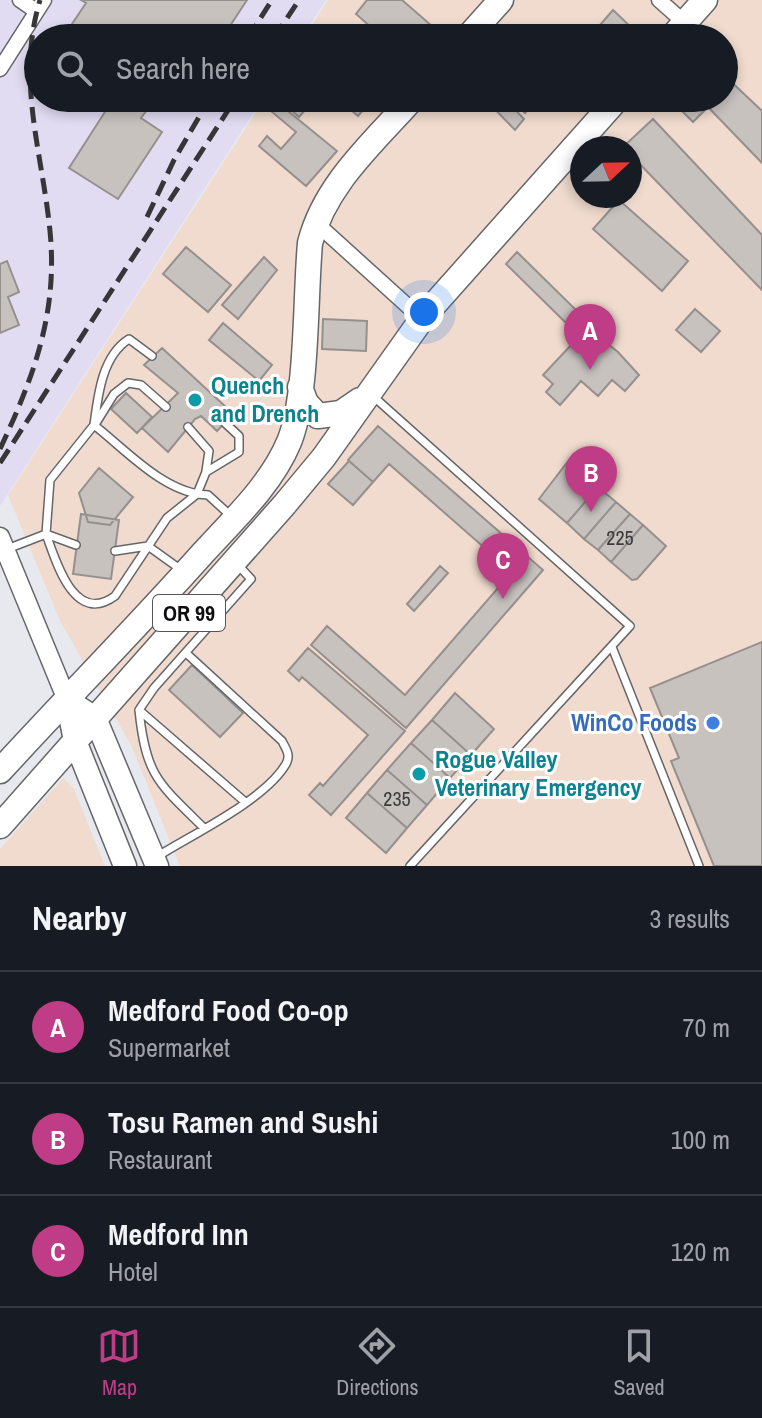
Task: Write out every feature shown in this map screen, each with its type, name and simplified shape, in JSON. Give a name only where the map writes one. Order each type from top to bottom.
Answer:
[{"type":"main road","points":[[683,24],[705,0]]},
{"type":"main road","points":[[478,24],[494,2]]},
{"type":"main road","name":"OR 99","points":[[0,771],[234,519],[279,463],[290,441],[300,387],[310,243],[315,222],[340,179],[400,112]]},
{"type":"main road","name":"OR 99","points":[[0,826],[95,718],[215,602],[234,561],[324,457],[422,319],[606,112]]},
{"type":"main road","points":[[300,387],[306,403],[318,416],[341,413],[370,393]]},
{"type":"main road","points":[[67,700],[95,718],[155,862]]},
{"type":"main road","points":[[67,700],[75,741],[125,866]]},
{"type":"street","points":[[20,0],[40,6],[29,24]]},
{"type":"street","points":[[659,0],[674,24]]},
{"type":"street","points":[[0,69],[24,31]]},
{"type":"street","points":[[315,222],[422,319]]},
{"type":"street","points":[[2,546],[67,700]]},
{"type":"lane","points":[[94,425],[109,361],[119,345],[129,339],[152,356]]},
{"type":"lane","points":[[166,407],[141,385],[128,383],[114,394],[94,425],[50,480],[46,534],[71,593],[82,601],[97,603],[115,596],[167,518],[197,494],[206,472],[209,451],[188,427]]},
{"type":"lane","points":[[370,393],[630,626],[485,780],[410,866]]},
{"type":"lane","points":[[206,472],[239,452],[239,436],[225,423]]},
{"type":"lane","points":[[94,425],[167,482],[208,495],[234,519]]},
{"type":"lane","points":[[2,546],[46,534],[76,545]]},
{"type":"lane","points":[[115,551],[148,546],[185,573]]},
{"type":"lane","points":[[204,828],[158,783],[145,748],[139,710],[154,688],[186,653],[215,602]]},
{"type":"lane","points":[[612,647],[699,866]]},
{"type":"lane","points":[[155,862],[267,785],[287,763],[289,753],[282,741],[186,653]]},
{"type":"lane","points":[[139,710],[244,801]]},
{"type":"shaded area","points":[[0,0],[326,0],[310,24],[24,24],[24,112],[254,112],[0,506]]},
{"type":"shaded area","points":[[328,0],[762,0],[762,866],[180,866],[131,745],[60,621],[8,495],[256,112],[738,112],[738,24],[313,24]]},
{"type":"shaded area","points":[[63,778],[74,789],[105,866],[0,866],[0,849]]},
{"type":"building","points":[[81,0],[247,0],[231,24],[72,24],[86,3]]},
{"type":"building","points":[[367,0],[402,0],[430,24],[367,24],[356,14]]},
{"type":"building","points":[[613,10],[628,24],[601,24]]},
{"type":"building","points":[[738,88],[762,111],[762,163],[713,112],[738,112]]},
{"type":"building","points":[[105,112],[145,112],[141,118],[162,132],[118,199],[69,168]]},
{"type":"building","points":[[272,112],[289,112],[337,151],[306,186],[259,146],[267,136],[281,149],[296,132]]},
{"type":"building","points":[[498,112],[517,112],[524,119],[515,130]]},
{"type":"building","points":[[683,112],[703,112],[693,122]]},
{"type":"building","points":[[653,119],[762,235],[762,290],[642,166],[642,136],[635,136]]},
{"type":"building","points":[[612,208],[628,208],[688,261],[662,291],[593,229]]},
{"type":"building","points":[[186,247],[231,285],[208,312],[163,274]]},
{"type":"building","points":[[517,252],[577,311],[566,323],[506,264]]},
{"type":"building","points":[[264,257],[277,270],[238,319],[222,305]]},
{"type":"building","points":[[7,261],[19,292],[8,297],[19,325],[0,333],[0,264]]},
{"type":"building","points":[[695,309],[720,331],[701,352],[676,330]]},
{"type":"building","points":[[323,319],[367,321],[366,351],[322,349]]},
{"type":"building","points":[[223,323],[272,365],[259,381],[209,340]]},
{"type":"building","points":[[588,328],[618,352],[639,375],[625,391],[612,380],[598,396],[581,381],[560,405],[546,392],[553,384],[543,375],[573,343],[579,342]]},
{"type":"building","name":"Quench and Drench","points":[[162,348],[227,408],[224,411],[230,417],[217,431],[201,416],[195,419],[168,452],[142,428],[178,393],[144,365]]},
{"type":"building","points":[[126,393],[152,417],[137,433],[111,409]]},
{"type":"building","points":[[378,426],[543,570],[406,728],[311,645],[327,626],[405,695],[512,572],[389,464],[373,482],[348,460]]},
{"type":"building","points":[[569,460],[598,487],[567,523],[539,499]]},
{"type":"building","points":[[349,461],[373,482],[353,505],[328,484]]},
{"type":"building","points":[[99,468],[133,497],[110,525],[88,522],[79,493]]},
{"type":"building","points":[[598,487],[616,502],[584,539],[567,523]]},
{"type":"building","points":[[616,502],[630,514],[598,550],[584,539]]},
{"type":"building","points":[[81,514],[119,520],[111,579],[73,574]]},
{"type":"building","points":[[630,514],[643,525],[611,562],[598,550]]},
{"type":"building","points":[[643,525],[666,546],[637,579],[632,580],[611,562]]},
{"type":"building","points":[[440,566],[448,573],[414,611],[407,604]]},
{"type":"building","name":"WinCo Foods","points":[[762,642],[762,866],[714,866],[671,761],[679,758],[650,688]]},
{"type":"building","points":[[308,648],[405,731],[331,815],[309,795],[320,783],[323,786],[368,735],[302,677],[299,681],[288,671]]},
{"type":"building","points":[[192,665],[243,713],[220,737],[169,690]]},
{"type":"building","points":[[455,693],[494,729],[471,755],[432,720]]},
{"type":"building","points":[[432,720],[471,755],[450,778],[411,743]]},
{"type":"building","name":"Rogue Valley Veterinary Emergency","points":[[411,743],[450,778],[427,805],[387,770]]},
{"type":"building","points":[[387,770],[427,805],[407,828],[367,793]]},
{"type":"building","points":[[367,793],[407,828],[386,853],[346,818]]},
{"type":"railway","points":[[34,24],[40,0]]},
{"type":"railway","points":[[257,24],[272,0]]},
{"type":"railway","points":[[283,24],[299,0]]},
{"type":"railway","points":[[0,449],[33,370],[47,317],[50,289],[50,231],[33,112]]},
{"type":"railway","points":[[147,217],[174,160],[202,112]]},
{"type":"railway","points":[[0,463],[227,112]]},
{"type":"place","name":"Medford Food Co-op","points":[[590,370]]},
{"type":"place","name":"Quench and Drench","points":[[195,400]]},
{"type":"place","name":"Tosu Ramen and Sushi","points":[[591,512]]},
{"type":"place","name":"Medford Inn","points":[[503,599]]},
{"type":"place","name":"WinCo Foods","points":[[713,723]]},
{"type":"place","name":"Rogue Valley Veterinary Emergency","points":[[419,774]]}]
